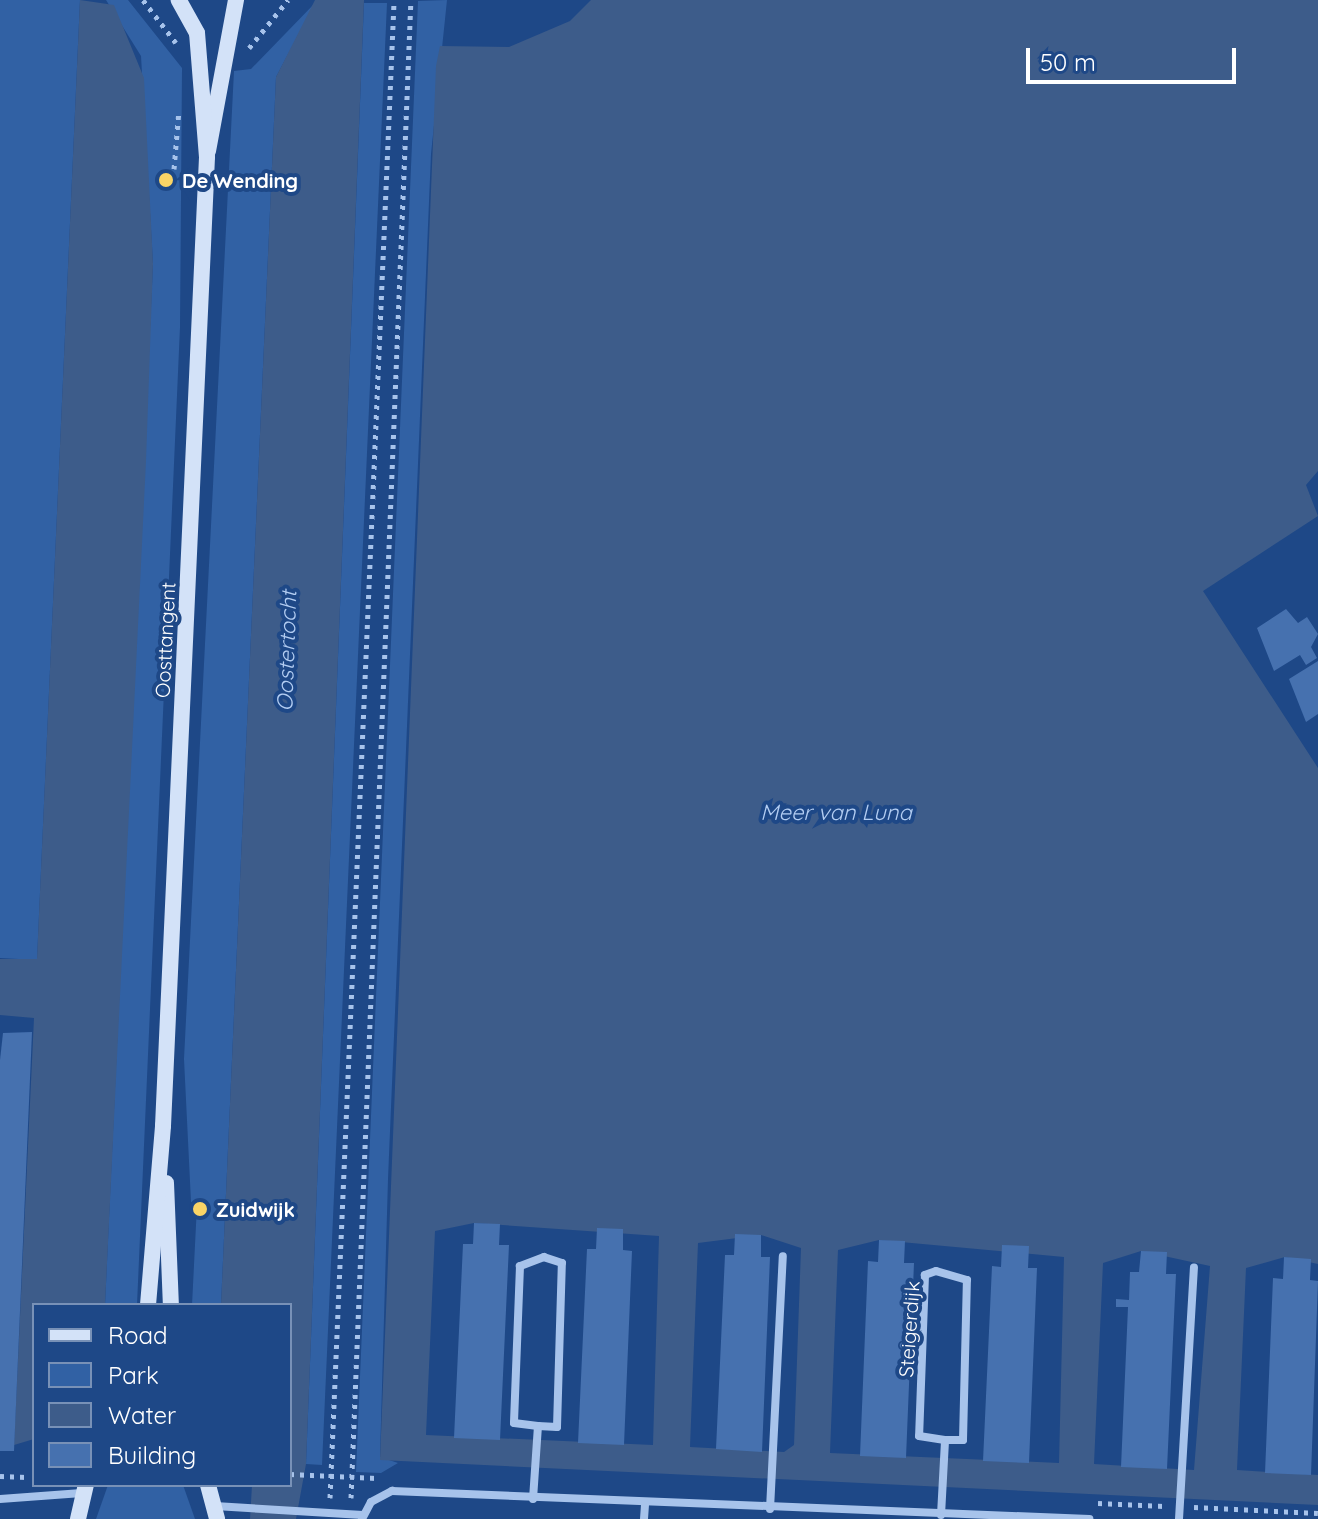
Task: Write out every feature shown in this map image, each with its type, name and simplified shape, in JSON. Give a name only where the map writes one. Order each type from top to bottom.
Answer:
[{"type":"main road","name":"Oosttangent","points":[[207,157],[236,0]]},
{"type":"main road","name":"Oosttangent","points":[[148,1303],[163,1126],[207,157],[197,33],[183,3]]},
{"type":"main road","name":"Oosttangent","points":[[163,1126],[171,1303]]},
{"type":"main road","points":[[209,1487],[216,1512]]},
{"type":"main road","points":[[78,1519],[84,1489]]},
{"type":"street","points":[[770,1509],[783,1256]]},
{"type":"street","points":[[544,1257],[562,1263],[557,1427],[538,1426],[514,1423],[520,1266],[544,1257]]},
{"type":"street","points":[[1179,1519],[1194,1267]]},
{"type":"street","name":"Steigerdijk","points":[[936,1271],[967,1280],[963,1440],[945,1440],[919,1436],[925,1275],[936,1271]]},
{"type":"street","points":[[533,1499],[538,1426]]},
{"type":"street","points":[[941,1515],[945,1440]]},
{"type":"street","points":[[0,1499],[84,1489]]},
{"type":"street","points":[[216,1512],[362,1517],[392,1491],[770,1509],[1089,1519]]},
{"type":"street","points":[[644,1519],[645,1503]]},
{"type":"path","points":[[143,0],[166,36],[184,45]]},
{"type":"path","points":[[249,49],[288,0]]},
{"type":"path","points":[[329,1514],[394,0]]},
{"type":"path","points":[[350,1515],[411,0]]},
{"type":"path","points":[[292,1474],[331,1476]]},
{"type":"path","points":[[0,1476],[32,1477]]},
{"type":"green space","points":[[0,0],[80,0],[37,960],[0,958]]},
{"type":"green space","points":[[106,0],[128,0],[182,68],[180,327],[137,1303],[105,1303],[153,264],[141,56]]},
{"type":"green space","points":[[447,0],[431,154],[388,1179],[380,1457],[398,1463],[381,1473],[356,1472],[418,1]]},
{"type":"green space","points":[[315,3],[276,77],[221,1303],[192,1303],[197,1205],[191,1202],[184,1059],[234,71],[251,69]]},
{"type":"green space","points":[[364,3],[387,3],[322,1465],[306,1464]]},
{"type":"green space","points":[[107,1487],[184,1487],[195,1519],[96,1519]]},
{"type":"water","points":[[80,0],[114,5],[144,78],[153,264],[146,461],[105,1303],[32,1303],[32,1440],[14,1445],[34,1018],[0,1015],[0,959],[37,959]]},
{"type":"water","name":"Oostertocht","points":[[315,0],[364,0],[306,1464],[296,1519],[250,1519],[252,1487],[292,1487],[292,1303],[221,1303],[276,77]]},
{"type":"water","name":"Meer van Luna","points":[[591,0],[1318,0],[1318,471],[1306,485],[1318,516],[1203,591],[1318,768],[1318,1264],[1285,1257],[1246,1268],[1237,1470],[1318,1475],[1318,1505],[380,1460],[436,66],[440,46],[509,47],[570,21]],"holes":[[[474,1223],[659,1236],[653,1445],[426,1435],[435,1231]],[[761,1235],[801,1248],[794,1445],[784,1452],[690,1447],[698,1243]],[[879,1240],[1064,1257],[1059,1463],[830,1453],[838,1250]],[[1141,1251],[1210,1266],[1194,1470],[1094,1464],[1103,1263]]]},
{"type":"building","points":[[1286,609],[1298,623],[1307,617],[1318,634],[1311,647],[1317,658],[1306,665],[1300,655],[1274,671],[1257,628]]},
{"type":"building","points":[[1318,661],[1318,714],[1306,722],[1289,679]]},
{"type":"building","points":[[32,1032],[14,1451],[0,1451],[0,1060],[3,1033]]},
{"type":"building","points":[[474,1223],[500,1224],[499,1245],[509,1245],[500,1440],[454,1438],[463,1244],[473,1244]]},
{"type":"building","points":[[597,1228],[623,1229],[623,1250],[632,1251],[624,1445],[578,1443],[587,1249],[596,1249]]},
{"type":"building","points":[[735,1234],[761,1235],[761,1257],[770,1257],[762,1452],[716,1449],[725,1255],[734,1255]]},
{"type":"building","points":[[879,1240],[905,1241],[904,1263],[914,1263],[906,1458],[860,1456],[868,1261],[878,1262]]},
{"type":"building","points":[[1002,1245],[1029,1246],[1028,1268],[1037,1268],[1029,1463],[983,1461],[992,1266],[1001,1267]]},
{"type":"building","points":[[1141,1251],[1167,1252],[1166,1274],[1176,1274],[1167,1469],[1121,1467],[1128,1307],[1116,1307],[1116,1299],[1129,1300],[1130,1272],[1139,1272]]},
{"type":"building","points":[[1284,1257],[1311,1259],[1310,1280],[1318,1281],[1311,1475],[1265,1473],[1273,1278],[1283,1279]]},
{"type":"place","name":"De Wending","points":[[166,180]]},
{"type":"place","name":"Zuidwijk","points":[[200,1209]]}]
